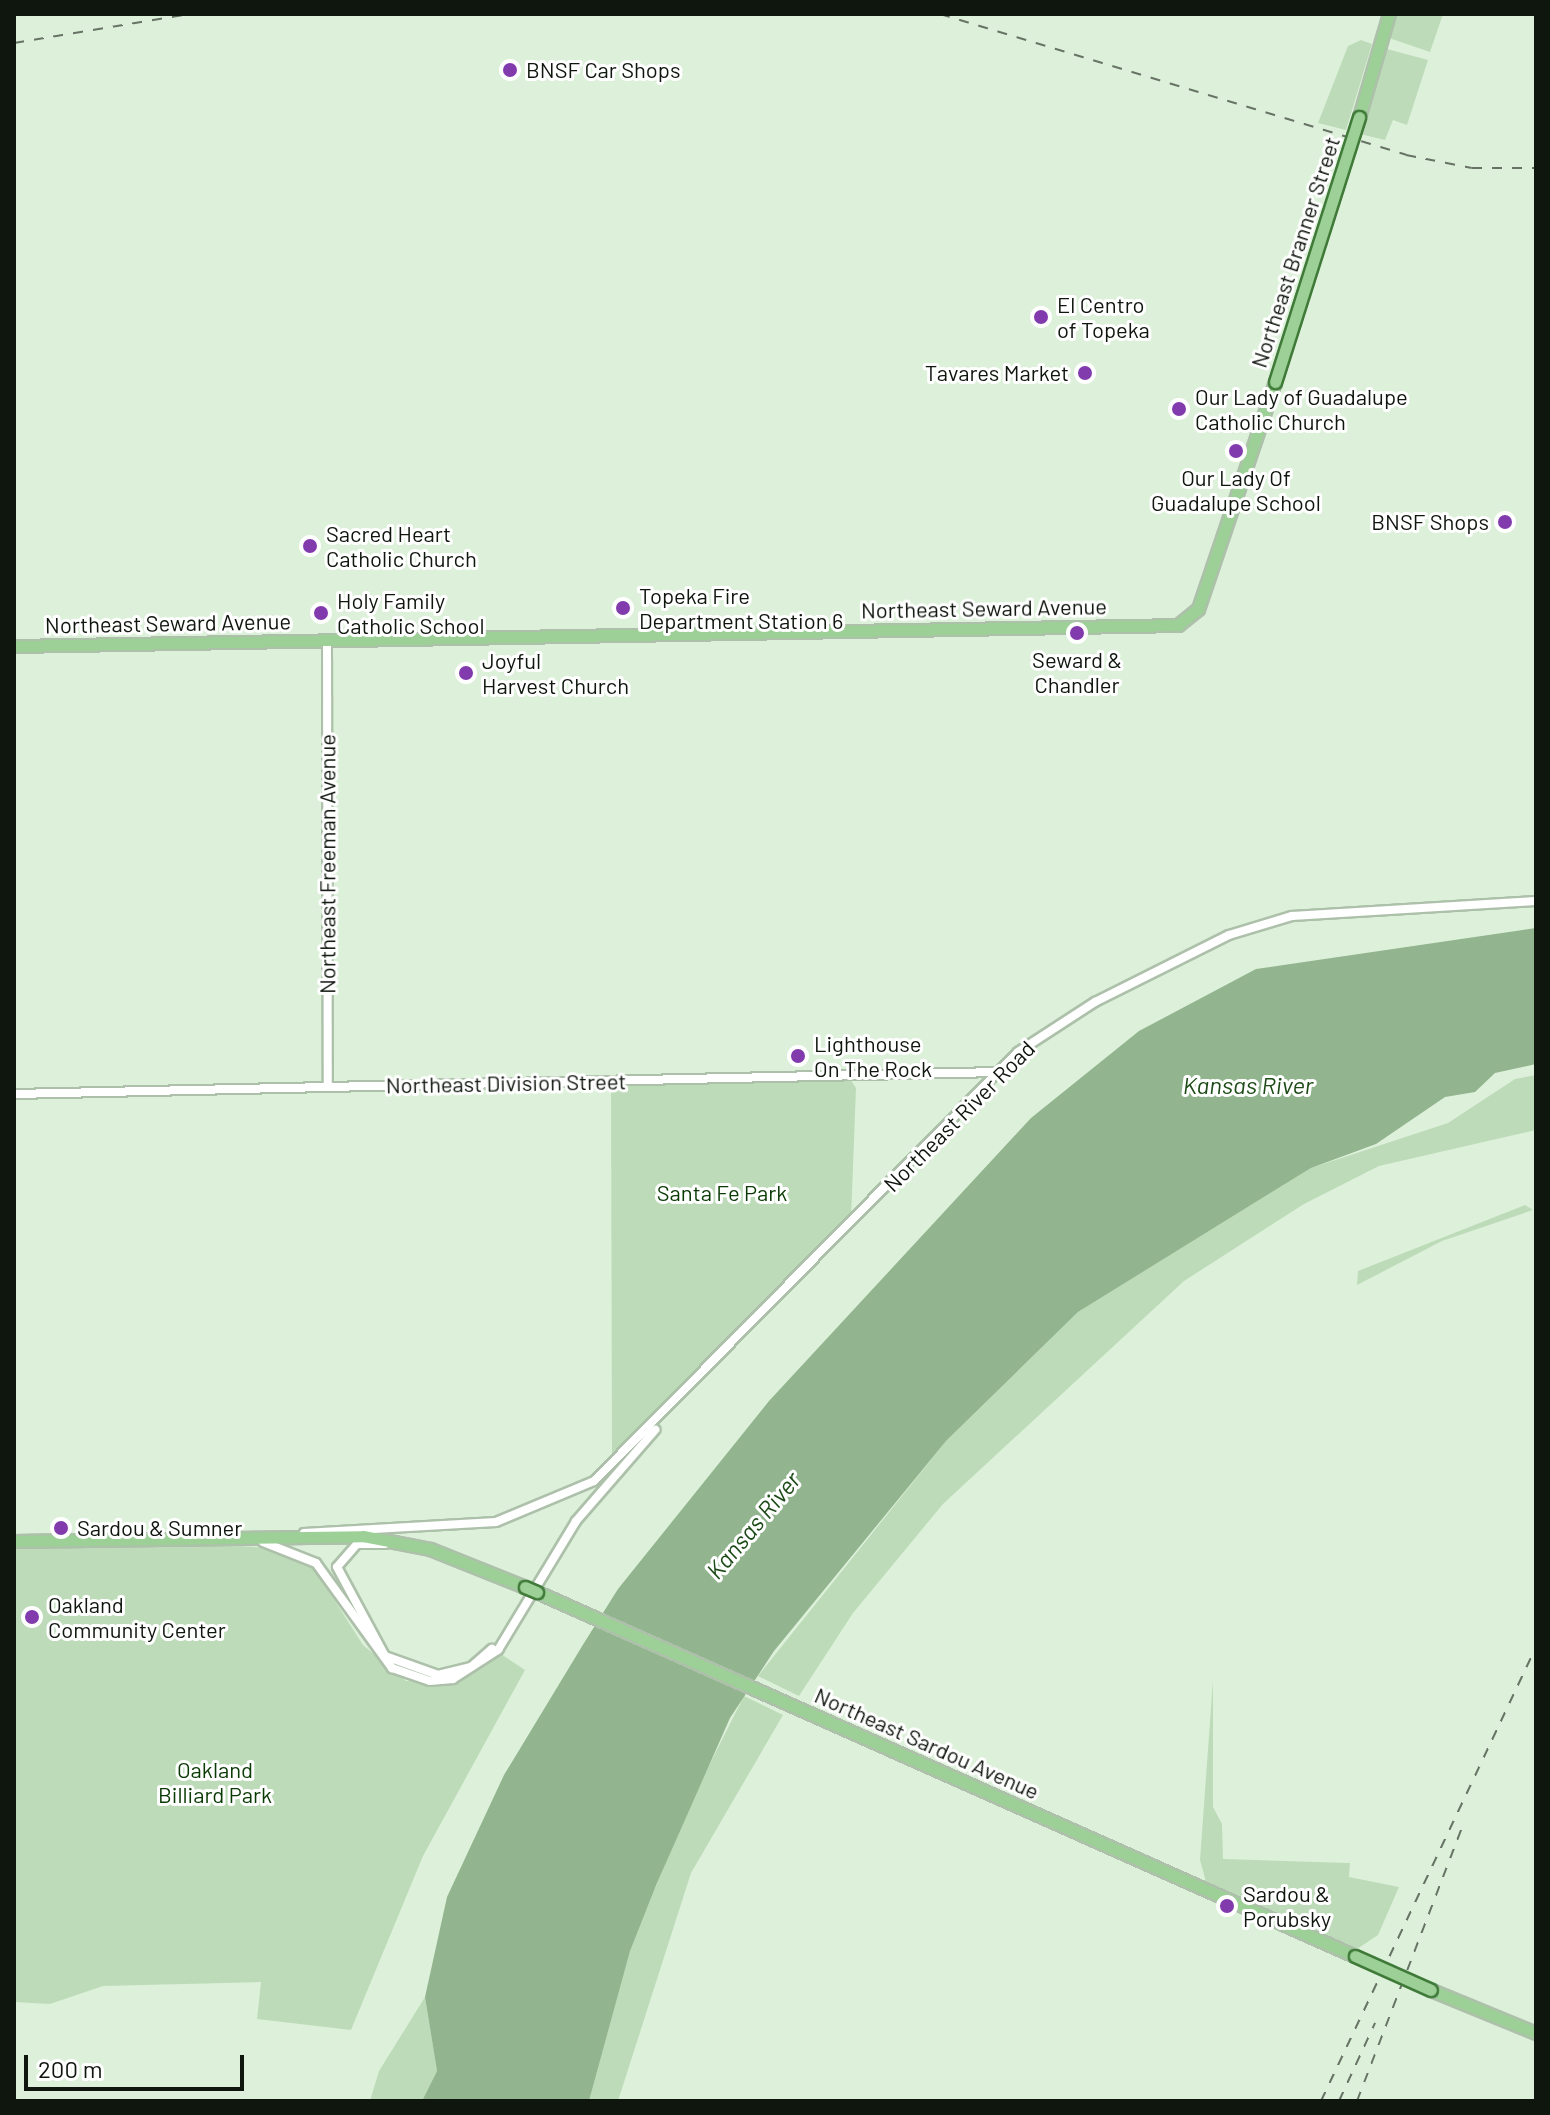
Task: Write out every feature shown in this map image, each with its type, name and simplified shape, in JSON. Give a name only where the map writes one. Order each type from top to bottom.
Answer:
[{"type":"main road","name":"Northeast Branner Street","points":[[1186,622],[1198,609],[1275,382],[1388,20]]},
{"type":"main road","name":"Northeast Seward Avenue","points":[[14,646],[1186,622]]},
{"type":"main road","name":"Northeast Sardou Avenue","points":[[14,1541],[291,1535],[407,1544],[537,1592],[1431,1990],[1536,2033]]},
{"type":"street","name":"Northeast Freeman Avenue","points":[[327,640],[328,1087]]},
{"type":"street","name":"Northeast River Road","points":[[610,1467],[668,1414],[998,1072],[1062,1021],[1249,928],[1319,912],[1536,901]]},
{"type":"street","name":"Northeast Division Street","points":[[14,1094],[998,1072]]},
{"type":"street","points":[[217,1537],[272,1542],[306,1557],[381,1659],[418,1679],[453,1679],[498,1650],[576,1521],[668,1414]]},
{"type":"street","points":[[407,1544],[348,1549],[338,1561],[341,1584],[392,1661],[430,1675],[471,1667],[495,1646],[610,1467]]},
{"type":"street","name":"Northeast Sardou Avenue","points":[[291,1535],[504,1520],[565,1498],[610,1467]]},
{"type":"green space","points":[[1396,14],[1443,14],[1430,52],[1389,38]]},
{"type":"green space","points":[[1361,40],[1372,44],[1346,130],[1318,123],[1348,46]]},
{"type":"green space","points":[[1387,49],[1428,60],[1407,125],[1393,120],[1385,140],[1360,134]]},
{"type":"green space","points":[[1536,1075],[1536,1130],[1379,1166],[1304,1204],[1184,1281],[943,1504],[853,1613],[799,1696],[758,1676],[946,1441],[1078,1312],[1311,1168],[1448,1123],[1515,1079]]},
{"type":"green space","name":"Santa Fe Park","points":[[850,1079],[856,1088],[851,1220],[612,1454],[611,1086]]},
{"type":"green space","points":[[1525,1205],[1533,1210],[1442,1241],[1357,1285],[1358,1271]]},
{"type":"green space","name":"Oakland Billiard Park","points":[[205,1544],[272,1548],[314,1568],[363,1645],[406,1681],[459,1681],[501,1654],[525,1670],[423,1856],[351,2030],[257,2019],[261,1982],[103,1986],[50,2004],[14,2002],[14,1547]]},
{"type":"green space","points":[[1213,1680],[1213,1807],[1222,1824],[1223,1859],[1350,1863],[1349,1877],[1399,1887],[1378,1935],[1357,1949],[1206,1882],[1200,1860]]},
{"type":"green space","points":[[744,1696],[783,1715],[691,1873],[618,2101],[589,2101],[630,1950],[688,1807]]},
{"type":"green space","points":[[425,1997],[437,2071],[422,2101],[370,2101],[379,2071]]},
{"type":"water","name":"Kansas River","points":[[1536,928],[1536,1064],[1495,1073],[1475,1092],[1445,1097],[1376,1144],[1311,1168],[1078,1312],[946,1441],[774,1651],[730,1718],[657,1883],[630,1951],[589,2101],[422,2101],[437,2071],[425,1997],[447,1897],[504,1775],[584,1643],[618,1589],[769,1401],[1031,1118],[1139,1031],[1256,969]]},
{"type":"railway","points":[[14,43],[190,14]]},
{"type":"railway","points":[[940,14],[1406,155],[1472,168],[1536,168]]},
{"type":"railway","points":[[1321,2101],[1536,1647]]},
{"type":"railway","points":[[1357,2101],[1464,1822]]},
{"type":"railway","points":[[1339,2101],[1375,2023]]},
{"type":"place","name":"BNSF Car Shops","points":[[510,70]]},
{"type":"place","name":"El Centro of Topeka","points":[[1041,317]]},
{"type":"place","name":"Tavares Market","points":[[1085,373]]},
{"type":"place","name":"Our Lady of Guadalupe Catholic Church","points":[[1179,409]]},
{"type":"place","name":"Our Lady Of Guadalupe School","points":[[1236,451]]},
{"type":"place","name":"BNSF Shops","points":[[1505,522]]},
{"type":"place","name":"Sacred Heart Catholic Church","points":[[310,546]]},
{"type":"place","name":"Topeka Fire Department Station 6","points":[[623,608]]},
{"type":"place","name":"Holy Family Catholic School","points":[[321,613]]},
{"type":"place","name":"Seward & Chandler","points":[[1077,633]]},
{"type":"place","name":"Joyful Harvest Church","points":[[466,673]]},
{"type":"place","name":"Lighthouse On The Rock","points":[[798,1056]]},
{"type":"place","name":"Sardou & Sumner","points":[[61,1528]]},
{"type":"place","name":"Oakland Community Center","points":[[32,1617]]},
{"type":"place","name":"Sardou & Porubsky","points":[[1227,1906]]}]
